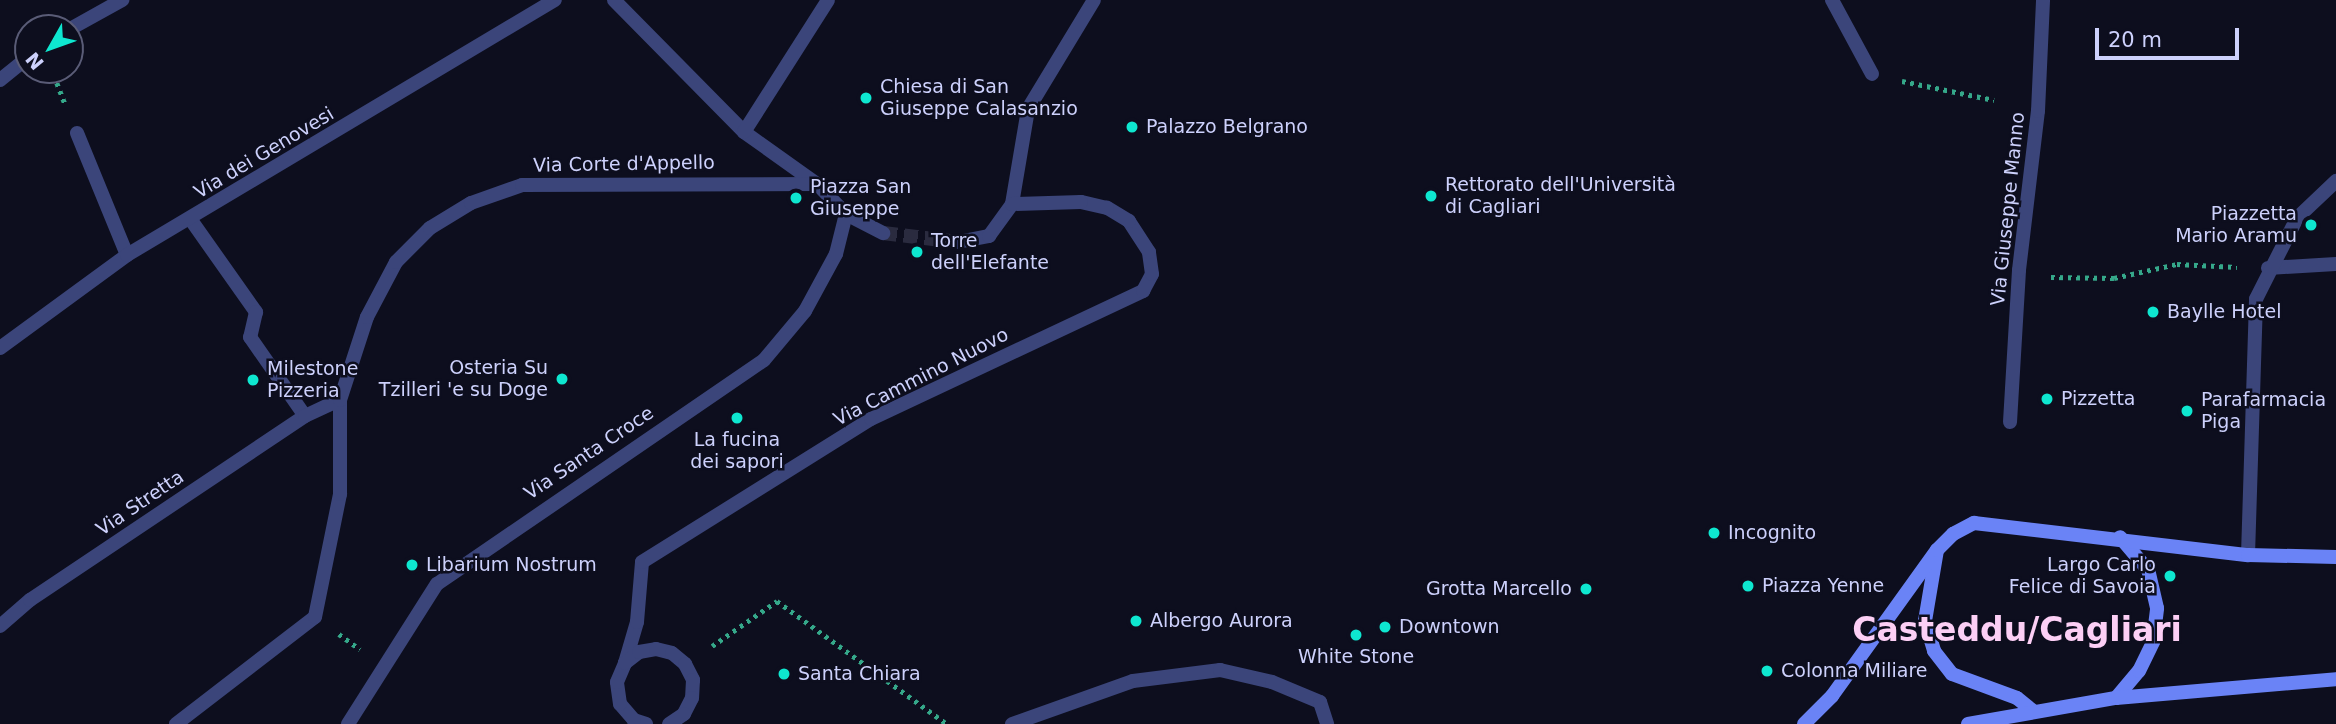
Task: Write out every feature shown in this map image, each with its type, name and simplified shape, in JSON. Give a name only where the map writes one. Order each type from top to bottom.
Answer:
[{"type":"street","points":[[84,21],[122,0]]},
{"type":"street","name":"Via dei Genovesi","points":[[0,348],[127,255],[191,220],[555,0]]},
{"type":"street","points":[[614,0],[744,132],[817,184],[846,215],[883,233]]},
{"type":"street","points":[[744,132],[828,0]]},
{"type":"street","points":[[958,242],[989,236],[1012,204],[1028,110],[1094,0]]},
{"type":"street","points":[[1832,0],[1872,74]]},
{"type":"street","name":"Via Giuseppe Manno","points":[[2010,422],[2019,274],[2039,108],[2043,0]]},
{"type":"street","points":[[0,80],[14,68]]},
{"type":"street","points":[[77,133],[127,255]]},
{"type":"street","name":"Via Corte d'Appello","points":[[314,617],[340,495],[340,400],[367,317],[396,262],[430,228],[471,203],[522,185],[732,181],[817,184]]},
{"type":"street","points":[[2248,555],[2256,299],[2267,268],[2297,218],[2336,181]]},
{"type":"street","name":"Via Cammino Nuovo","points":[[636,723],[620,704],[617,682],[637,622],[642,562],[871,419],[1143,290],[1152,274],[1149,252],[1129,221],[1107,208],[1081,202],[1012,204]]},
{"type":"street","name":"Via Santa Croce","points":[[348,724],[437,584],[764,360],[805,311],[836,254],[846,215]]},
{"type":"street","points":[[191,220],[256,312],[250,337],[305,415],[340,400]]},
{"type":"street","points":[[2267,268],[2336,264]]},
{"type":"street","name":"Via Stretta","points":[[0,626],[30,600],[305,415]]},
{"type":"street","points":[[1804,724],[1832,696],[1937,550],[1952,534],[1974,523],[2120,537],[2248,555],[2336,557]]},
{"type":"street","points":[[2116,698],[2139,671],[2153,642],[2157,608],[2148,570],[2120,537]]},
{"type":"street","points":[[1937,550],[1925,621],[1934,651],[1952,674],[2017,698],[2032,710]]},
{"type":"street","points":[[176,724],[314,617]]},
{"type":"street","points":[[625,663],[639,652],[656,649],[672,653],[685,664],[693,680],[692,698],[684,714],[669,724]]},
{"type":"street","points":[[1012,724],[1133,681],[1220,670],[1272,682],[1320,702],[1327,724]]},
{"type":"street","points":[[1968,724],[2032,710],[2116,698],[2336,678]]},
{"type":"path","points":[[1872,74],[1994,100]]},
{"type":"path","points":[[2019,274],[2114,278],[2177,264],[2267,268]]},
{"type":"path","points":[[685,664],[777,601],[947,724]]},
{"type":"path","points":[[314,617],[384,666]]},
{"type":"tunnel","points":[[883,233],[958,242]]},
{"type":"place","name":"Chiesa di San Giuseppe Calasanzio","points":[[866,98]]},
{"type":"place","name":"Palazzo Belgrano","points":[[1132,127]]},
{"type":"place","name":"Rettorato dell'Università di Cagliari","points":[[1431,196]]},
{"type":"place","name":"Piazza San Giuseppe","points":[[796,198]]},
{"type":"place","name":"Piazzetta Mario Aramu","points":[[2311,225]]},
{"type":"place","name":"Torre dell'Elefante","points":[[917,252]]},
{"type":"place","name":"Baylle Hotel","points":[[2153,312]]},
{"type":"place","name":"Osteria Su Tzilleri 'e su Doge","points":[[562,379]]},
{"type":"place","name":"Milestone Pizzeria","points":[[253,380]]},
{"type":"place","name":"Pizzetta","points":[[2047,399]]},
{"type":"place","name":"Parafarmacia Piga","points":[[2187,411]]},
{"type":"place","name":"La fucina dei sapori","points":[[737,418]]},
{"type":"place","name":"Incognito","points":[[1714,533]]},
{"type":"place","name":"Libarium Nostrum","points":[[412,565]]},
{"type":"place","name":"Largo Carlo Felice di Savoia","points":[[2170,576]]},
{"type":"place","name":"Piazza Yenne","points":[[1748,586]]},
{"type":"place","name":"Grotta Marcello","points":[[1586,589]]},
{"type":"place","name":"Albergo Aurora","points":[[1136,621]]},
{"type":"place","name":"Downtown","points":[[1385,627]]},
{"type":"place","name":"White Stone","points":[[1356,635]]},
{"type":"place","name":"Colonna Miliare","points":[[1767,671]]},
{"type":"place","name":"Santa Chiara","points":[[784,674]]},
{"type":"district","name":"Casteddu/Cagliari","points":[[2017,630]]}]
